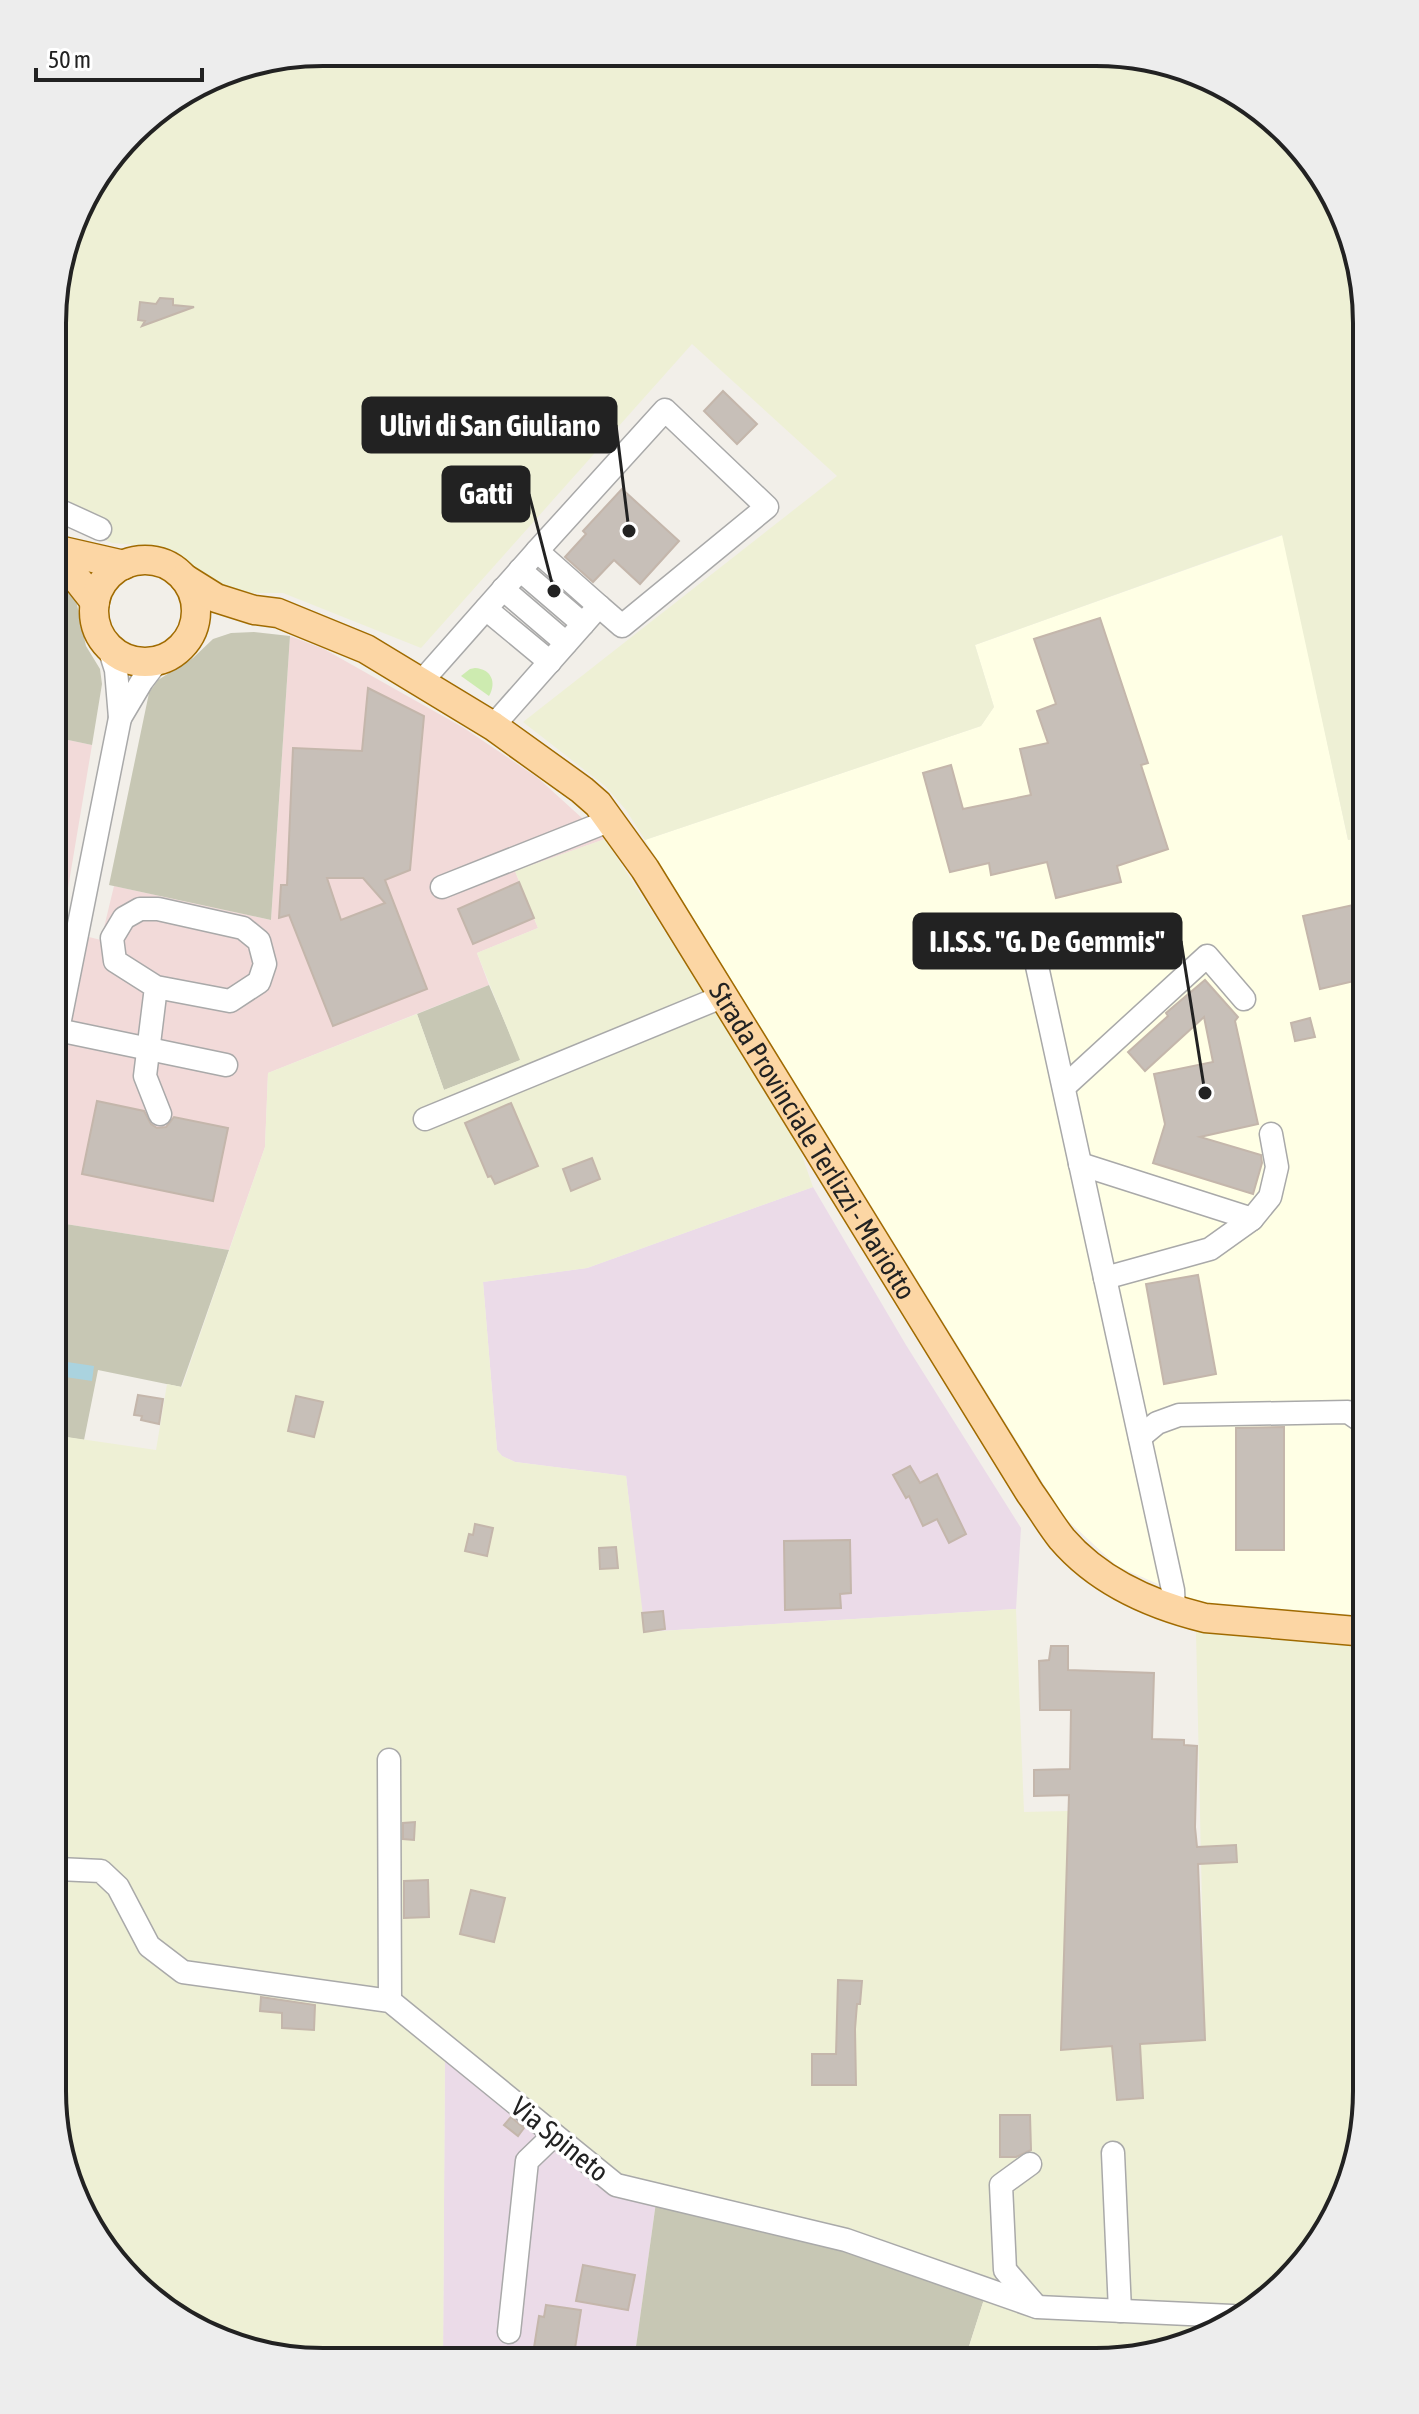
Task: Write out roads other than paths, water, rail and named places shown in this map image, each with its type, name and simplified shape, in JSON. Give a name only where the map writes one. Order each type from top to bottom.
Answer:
[{"type":"main road","name":"Strada Provinciale Terlizzi - Mariotto","points":[[66,553],[124,565],[140,561],[157,562],[172,568],[216,598],[254,610],[278,613],[366,649],[493,726],[582,790],[611,820],[645,869],[1053,1527],[1074,1552],[1095,1570],[1127,1589],[1205,1618],[1352,1631]]},
{"type":"main road","name":"Strada Provinciale Terlizzi - Mariotto","points":[[66,565],[95,602],[94,619],[109,648]]},
{"type":"main road","points":[[95,602],[100,587],[124,565]]},
{"type":"main road","points":[[109,648],[137,662],[158,660],[180,649],[190,636],[196,607],[184,578]]},
{"type":"main road","points":[[190,636],[254,610]]},
{"type":"street","points":[[422,681],[537,551],[665,410],[767,507],[622,626],[537,551]]},
{"type":"street","points":[[66,513],[100,529]]},
{"type":"street","points":[[520,570],[583,624]]},
{"type":"street","points":[[503,589],[566,643]]},
{"type":"street","points":[[493,726],[599,606]]},
{"type":"street","points":[[486,609],[550,662]]},
{"type":"street","points":[[109,648],[116,670],[120,718]]},
{"type":"street","points":[[66,942],[120,718],[158,660]]},
{"type":"street","points":[[442,887],[611,820]]},
{"type":"street","points":[[140,909],[158,909],[243,928],[259,941],[265,964],[259,982],[230,1001],[156,987],[115,961],[112,938],[124,918],[140,909]]},
{"type":"street","points":[[1030,934],[1173,1590],[1174,1609]]},
{"type":"street","points":[[1064,1087],[1207,956],[1244,999]]},
{"type":"street","points":[[156,987],[145,1076],[160,1114]]},
{"type":"street","points":[[425,1119],[724,996]]},
{"type":"street","points":[[66,1031],[226,1065]]},
{"type":"street","points":[[1105,1278],[1210,1249],[1252,1219],[1270,1197],[1277,1167],[1271,1134]]},
{"type":"street","points":[[1080,1164],[1252,1219]]},
{"type":"street","points":[[1140,1437],[1157,1423],[1179,1415],[1348,1412],[1352,1415]]},
{"type":"street","points":[[66,1869],[101,1871],[118,1887],[149,1946],[183,1972],[390,2001],[389,1760]]},
{"type":"street","name":"Via Spineto","points":[[390,2001],[616,2185],[846,2240],[1037,2307],[1221,2315]]},
{"type":"street","points":[[509,2332],[527,2161],[554,2135]]},
{"type":"street","points":[[1113,2153],[1120,2311]]},
{"type":"street","points":[[1030,2164],[1001,2185],[1005,2270],[1037,2307]]},
{"type":"water","points":[[67,1362],[94,1366],[92,1381],[66,1377]]},
{"type":"place","name":"Ulivi di San Giuliano","points":[[629,531]]},
{"type":"place","name":"Gatti","points":[[554,591]]},
{"type":"place","name":"I.I.S.S. \"G. De Gemmis\"","points":[[1205,1093]]}]
